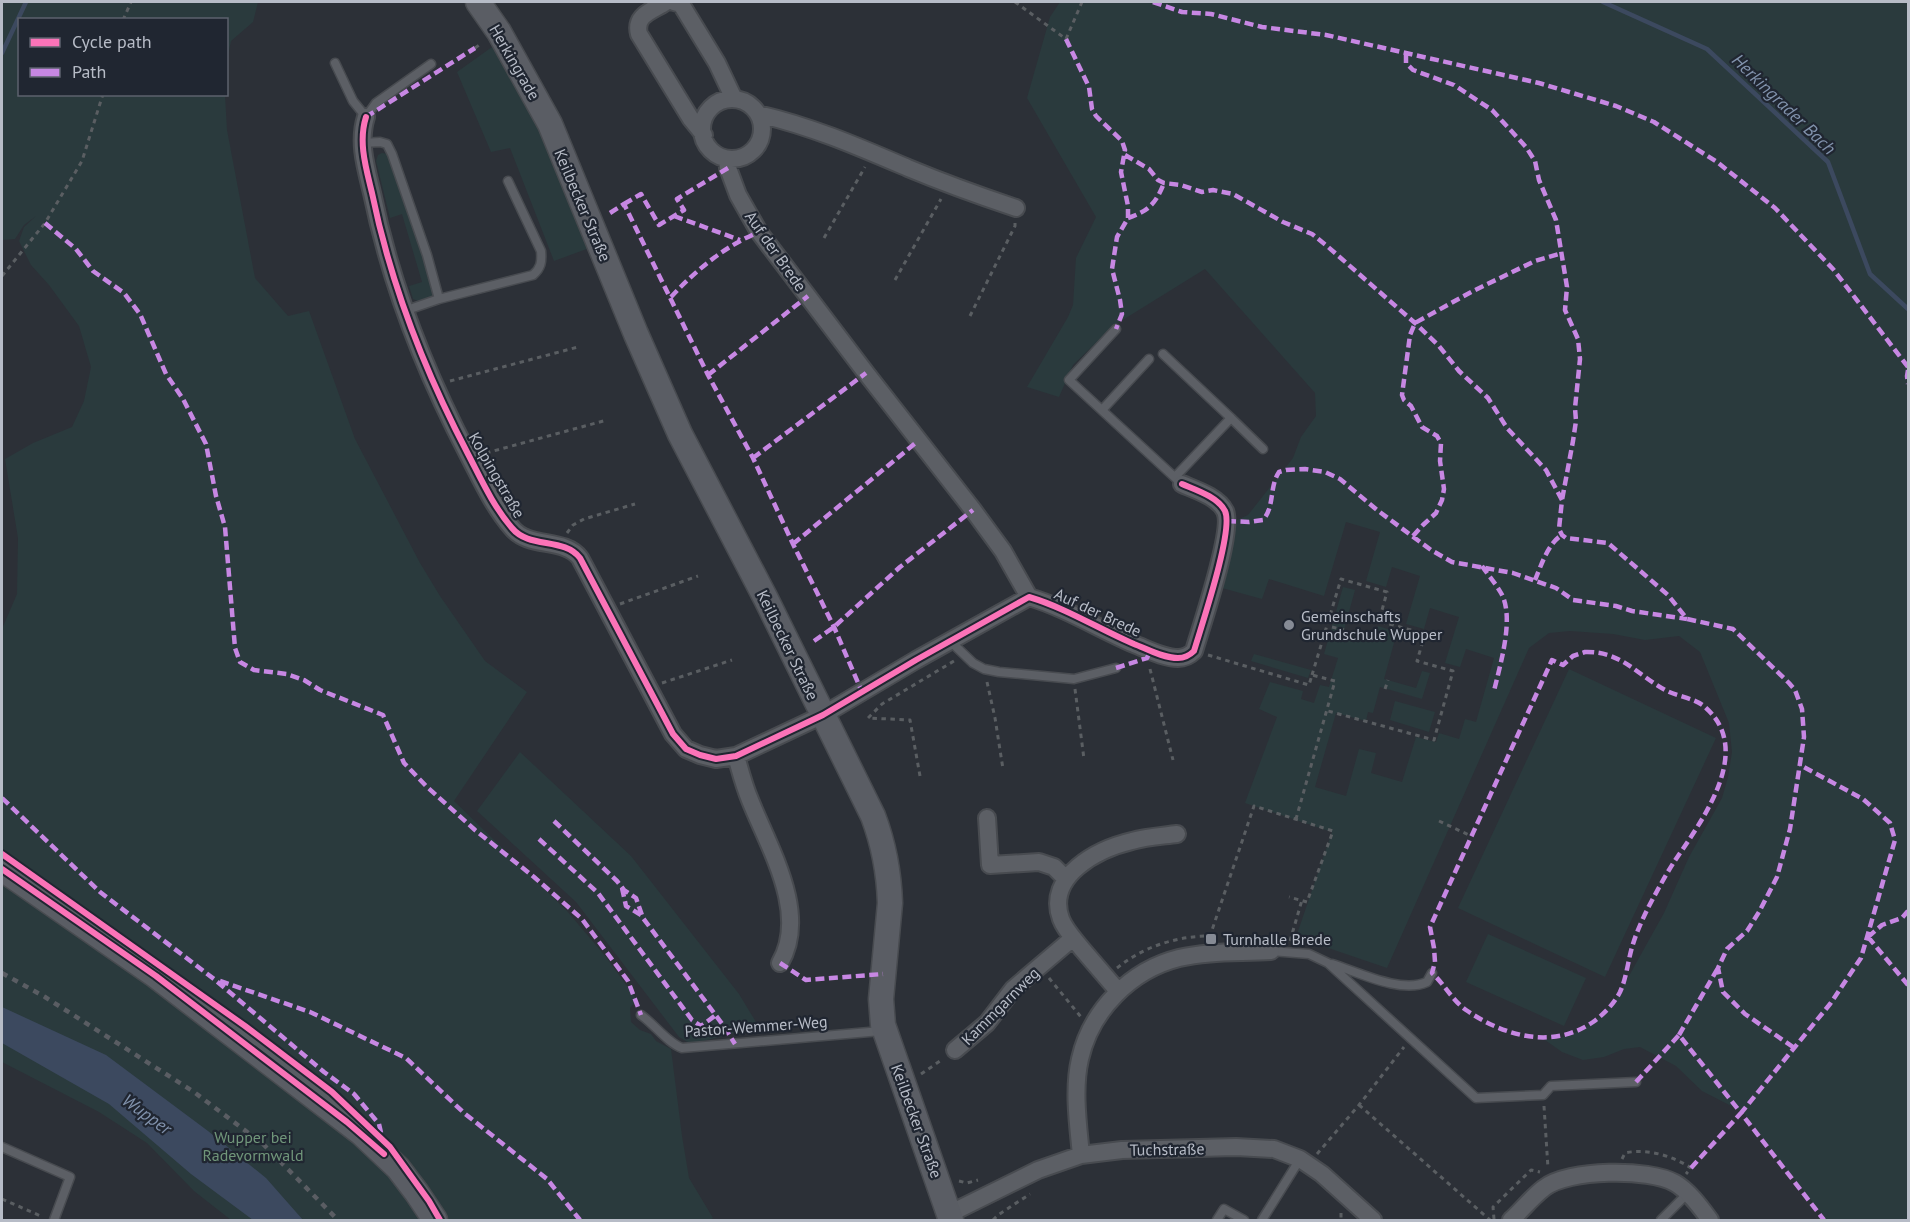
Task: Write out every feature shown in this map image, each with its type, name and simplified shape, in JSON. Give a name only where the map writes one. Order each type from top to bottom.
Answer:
[{"type":"main road","name":"Herkingrade","points":[[478,2],[499,32],[550,124]]},
{"type":"main road","name":"Keilbecker Straße","points":[[550,124],[636,334],[680,434],[766,599],[873,816],[887,862],[890,903],[881,999],[885,1031],[950,1217]]},
{"type":"main road","points":[[2,869],[156,976],[361,1133],[403,1174],[435,1221]]},
{"type":"street","points":[[666,2],[640,19],[637,25],[639,33],[691,119],[704,135]]},
{"type":"street","points":[[674,2],[681,4],[717,63],[734,99]]},
{"type":"street","points":[[734,99],[747,104],[761,120],[762,134],[757,147],[746,156],[727,159],[713,152],[704,135],[703,125],[708,112],[719,103],[734,99]]},
{"type":"street","points":[[758,114],[790,121],[815,130],[950,185],[1016,208]]},
{"type":"street","name":"Kolpingstraße","points":[[366,117],[363,143],[377,220],[404,311],[434,386],[502,516],[517,534],[571,549],[580,558],[673,734],[686,748],[716,759],[736,756],[823,715]]},
{"type":"street","name":"Auf der Brede","points":[[727,159],[738,195],[759,231],[973,510],[1003,551],[1029,597],[1050,603],[1150,651],[1178,658],[1192,653],[1219,561],[1226,533],[1227,517],[1223,508],[1215,501],[1179,481]]},
{"type":"street","name":"Auf der Brede","points":[[823,715],[1029,597]]},
{"type":"street","points":[[736,756],[748,797],[783,882],[790,908],[791,933],[787,951],[780,963]]},
{"type":"street","points":[[987,818],[990,866],[1039,862],[1054,867],[1066,879]]},
{"type":"street","points":[[1118,992],[1063,925],[1058,907],[1060,891],[1066,879],[1087,860],[1117,845],[1143,838],[1177,834]]},
{"type":"street","name":"Kammgarnweg","points":[[955,1050],[987,1023],[1013,989],[1073,938]]},
{"type":"street","points":[[1081,1155],[1078,1106],[1080,1061],[1085,1042],[1094,1025],[1118,992],[1149,969],[1182,957],[1221,953],[1278,952]]},
{"type":"street","name":"Tuchstraße","points":[[950,1217],[1038,1170],[1081,1155],[1138,1149],[1246,1147],[1274,1149],[1304,1162],[1358,1216]]},
{"type":"street","points":[[1511,1221],[1548,1179],[1638,1173],[1677,1184],[1710,1221]]},
{"type":"lane","points":[[335,63],[353,101],[366,117],[376,103],[431,64]]},
{"type":"lane","points":[[363,143],[387,144],[392,154],[427,255],[439,299]]},
{"type":"lane","points":[[404,311],[439,299],[532,275],[540,267],[541,251],[508,181]]},
{"type":"lane","points":[[1116,328],[1069,380],[1179,481],[1231,418]]},
{"type":"lane","points":[[1163,354],[1263,449]]},
{"type":"lane","points":[[1102,410],[1149,359]]},
{"type":"lane","points":[[950,641],[963,655],[984,669],[1074,679],[1116,668]]},
{"type":"lane","points":[[1278,952],[1310,954],[1328,963],[1411,987],[1427,982],[1432,974]]},
{"type":"lane","points":[[1328,963],[1476,1098],[1543,1095],[1551,1086],[1636,1082]]},
{"type":"lane","name":"Pastor-Wemmer-Weg","points":[[641,1015],[673,1044],[682,1048],[885,1031]]},
{"type":"lane","points":[[2,1147],[70,1177],[52,1221]]},
{"type":"lane","points":[[1262,1221],[1304,1162]]},
{"type":"lane","points":[[1661,1221],[1687,1194]]},
{"type":"lane","points":[[1217,1221],[1224,1209],[1244,1221]]},
{"type":"path","points":[[124,18],[131,2]]},
{"type":"path","points":[[1015,2],[1066,39],[1082,2]]},
{"type":"path","points":[[475,48],[486,40]]},
{"type":"path","points":[[2,276],[45,223],[82,161],[102,96]]},
{"type":"path","points":[[824,238],[873,153]]},
{"type":"path","points":[[896,280],[941,201]]},
{"type":"path","points":[[970,316],[1015,226]]},
{"type":"path","points":[[434,386],[578,347]]},
{"type":"path","points":[[470,458],[607,420]]},
{"type":"path","points":[[562,547],[567,532],[573,525],[584,519],[635,504]]},
{"type":"path","points":[[608,609],[698,576]]},
{"type":"path","points":[[1226,660],[1310,685],[1341,579],[1387,592],[1379,621],[1425,634],[1417,661],[1453,671],[1434,740],[1328,711]]},
{"type":"path","points":[[1332,627],[1344,630]]},
{"type":"path","points":[[920,776],[910,720],[868,718],[882,704],[963,655]]},
{"type":"path","points":[[1147,658],[1173,760]]},
{"type":"path","points":[[649,688],[732,660]]},
{"type":"path","points":[[984,669],[1003,769]]},
{"type":"path","points":[[1296,819],[1335,681],[1312,675]]},
{"type":"path","points":[[1074,679],[1084,759]]},
{"type":"path","points":[[1385,689],[1388,680]]},
{"type":"path","points":[[1106,977],[1128,959],[1155,945],[1184,938],[1210,936],[1254,806],[1333,831],[1308,902],[1289,897]]},
{"type":"path","points":[[1438,821],[1471,836]]},
{"type":"path","points":[[1278,952],[1302,900]]},
{"type":"path","points":[[1040,966],[1084,1022]]},
{"type":"path","points":[[1304,1162],[1359,1105],[1411,1039]]},
{"type":"path","points":[[905,1086],[955,1050]]},
{"type":"path","points":[[1359,1105],[1492,1221]]},
{"type":"path","points":[[1544,1112],[1548,1179]]},
{"type":"path","points":[[1678,1161],[1691,1168]]},
{"type":"path","points":[[1492,1221],[1493,1207],[1531,1170],[1548,1179]]},
{"type":"path","points":[[993,1221],[1008,1208],[1035,1191]]},
{"type":"path","points":[[2,1199],[52,1221]]},
{"type":"path","points":[[1341,1221],[1358,1216]]},
{"type":"green space","points":[[2,2],[258,2],[253,22],[231,41],[228,55],[228,18],[18,18],[18,96],[225,96],[227,130],[255,278],[288,316],[309,311],[355,439],[420,563],[485,661],[527,692],[454,801],[567,911],[606,957],[637,1000],[630,1008],[631,1022],[671,1049],[689,1178],[713,1218],[710,1220],[442,1220],[427,1196],[2,859],[2,629],[17,594],[18,538],[5,459],[33,443],[72,427],[84,401],[91,367],[79,326],[31,265],[19,241],[24,227],[36,216],[24,225],[15,239],[2,240]]},
{"type":"green space","points":[[1060,2],[1908,2],[1908,1220],[1827,1220],[1743,1112],[1702,1091],[1676,1066],[1640,1047],[1583,1060],[1562,1052],[1545,1040],[1575,1033],[1584,1028],[1601,1016],[1615,1001],[1664,913],[1689,857],[1722,798],[1732,752],[1729,723],[1700,652],[1679,636],[1645,640],[1613,634],[1570,631],[1549,633],[1529,648],[1387,968],[1296,937],[1332,832],[1245,803],[1277,717],[1259,709],[1270,682],[1303,691],[1301,699],[1314,703],[1320,685],[1329,687],[1338,658],[1324,654],[1343,587],[1355,590],[1344,630],[1374,639],[1378,626],[1397,632],[1384,679],[1416,688],[1422,671],[1430,673],[1422,699],[1380,687],[1373,713],[1368,712],[1366,721],[1336,713],[1315,787],[1346,796],[1359,749],[1376,753],[1371,773],[1402,782],[1416,737],[1436,742],[1439,733],[1459,739],[1465,719],[1476,722],[1494,658],[1466,649],[1460,667],[1445,663],[1459,617],[1430,608],[1424,629],[1406,624],[1420,576],[1392,567],[1386,587],[1366,581],[1380,532],[1346,522],[1324,596],[1269,579],[1262,599],[1222,588],[1208,635],[1200,632],[1226,533],[1237,520],[1248,515],[1293,458],[1301,437],[1316,416],[1315,393],[1205,269],[1113,326],[1073,365],[1059,397],[1027,387],[1073,305],[1076,258],[1096,217],[1027,98],[1050,17]]},
{"type":"green space","points":[[492,47],[537,120],[592,247],[554,261],[510,148],[491,152],[457,72]]},
{"type":"green space","points":[[388,154],[426,259],[433,293],[431,298],[418,301],[413,299],[409,286],[422,282],[402,214],[390,218],[376,161],[378,155]]},
{"type":"green space","points":[[1254,654],[1311,670],[1308,678],[1251,661]]},
{"type":"green space","points":[[1569,669],[1716,738],[1605,977],[1458,908]]},
{"type":"green space","points":[[1395,701],[1435,712],[1429,732],[1390,720]]},
{"type":"green space","points":[[520,752],[631,856],[739,994],[759,1027],[691,1044],[679,1037],[576,902],[477,811]]},
{"type":"green space","name":"Wupper bei Radevormwald","points":[[2,879],[76,929],[378,1159],[424,1220],[231,1220],[194,1191],[147,1143],[99,1112],[2,1062]]},
{"type":"green space","points":[[1488,934],[1586,978],[1564,1026],[1466,982]]},
{"type":"water","name":"Wupper","points":[[2,1007],[106,1055],[208,1131],[266,1178],[303,1220],[253,1220],[191,1174],[109,1104],[2,1043]]},
{"type":"waterway","points":[[18,18],[26,2]]},
{"type":"waterway","name":"Herkingrader Bach","points":[[1603,2],[1707,49],[1828,162],[1870,274],[1908,309]]},
{"type":"waterway","points":[[2,53],[18,19]]},
{"type":"railway","points":[[2,973],[45,997],[194,1092],[263,1144],[338,1220]]},
{"type":"marked path","points":[[1153,2],[1182,12],[1211,14],[1262,27],[1326,35],[1539,83],[1616,106],[1654,122],[1717,162],[1775,208],[1833,269],[1908,367]]},
{"type":"marked path","points":[[1066,39],[1089,87],[1092,109],[1096,116],[1122,141],[1125,150],[1121,172],[1128,206],[1128,218],[1117,237],[1112,269],[1122,314],[1116,329]]},
{"type":"marked path","points":[[366,117],[475,48]]},
{"type":"marked path","points":[[1406,54],[1406,63],[1413,70],[1454,85],[1492,110],[1526,147],[1535,161],[1539,180],[1556,220],[1567,287],[1565,310],[1578,339],[1580,359],[1575,408],[1576,421],[1562,500]]},
{"type":"marked path","points":[[1125,155],[1149,169],[1158,180],[1164,183],[1181,185],[1202,192],[1213,190],[1233,194],[1283,222],[1312,234],[1415,323],[1439,346],[1459,371],[1488,398],[1507,428],[1546,470],[1562,500],[1559,529],[1562,535],[1566,538],[1608,543],[1668,595],[1687,619],[1733,629],[1795,690],[1802,709],[1804,737],[1790,829],[1777,877],[1747,931],[1727,949],[1718,968],[1723,992],[1745,1014],[1793,1047]]},
{"type":"marked path","points":[[624,204],[641,194],[659,225],[684,210],[677,199],[728,168]]},
{"type":"marked path","points":[[1128,218],[1151,205],[1164,183]]},
{"type":"marked path","points":[[610,213],[624,204],[708,375],[753,458],[834,627],[862,692]]},
{"type":"marked path","points":[[674,216],[740,240]]},
{"type":"marked path","points":[[45,223],[76,249],[93,271],[124,293],[140,314],[166,374],[183,399],[206,444],[216,496],[225,527],[235,648],[240,662],[254,670],[287,674],[304,680],[320,690],[383,715],[404,763],[426,786],[582,919],[628,981],[641,1015]]},
{"type":"marked path","points":[[671,297],[712,260],[734,244],[759,232]]},
{"type":"marked path","points":[[1413,536],[1436,513],[1444,489],[1440,461],[1441,443],[1437,436],[1422,427],[1411,406],[1402,395],[1410,335],[1415,323],[1473,291],[1535,261],[1562,253]]},
{"type":"marked path","points":[[708,375],[808,296]]},
{"type":"marked path","points":[[1908,370],[1908,384]]},
{"type":"marked path","points":[[753,458],[866,373]]},
{"type":"marked path","points":[[793,544],[918,441]]},
{"type":"marked path","points":[[1227,521],[1263,520],[1267,515],[1279,472],[1305,469],[1325,472],[1340,479],[1377,510],[1431,550],[1452,562],[1513,573],[1556,588],[1573,600],[1687,619]]},
{"type":"marked path","points":[[814,641],[834,627],[900,567],[973,510]]},
{"type":"marked path","points":[[1535,580],[1549,549],[1562,535]]},
{"type":"marked path","points":[[1482,566],[1501,593],[1507,615],[1503,655],[1494,691]]},
{"type":"marked path","points":[[1116,668],[1147,658],[1150,651]]},
{"type":"marked path","points":[[1585,652],[1609,655],[1618,659],[1665,690],[1706,708],[1720,726],[1725,745],[1724,766],[1718,787],[1708,808],[1667,873],[1638,929],[1626,974],[1615,1001],[1597,1019],[1577,1031],[1561,1036],[1528,1036],[1496,1027],[1466,1010],[1457,1002],[1432,973],[1435,962],[1430,927],[1552,660],[1563,665],[1573,656],[1585,652]]},
{"type":"marked path","points":[[1636,1082],[1679,1035],[1741,1113],[1830,1004],[1861,958],[1895,840],[1890,823],[1863,799],[1800,765]]},
{"type":"marked path","points":[[2,798],[100,892],[214,979],[324,1072],[354,1094],[379,1124],[382,1137]]},
{"type":"marked path","points":[[554,821],[624,890],[636,898],[643,918],[735,1044]]},
{"type":"marked path","points":[[539,839],[598,893],[692,1020],[701,1026],[716,1015]]},
{"type":"marked path","points":[[622,888],[626,906],[641,915]]},
{"type":"marked path","points":[[1868,937],[1882,925],[1902,918],[1908,911]]},
{"type":"marked path","points":[[1868,937],[1908,985]]},
{"type":"marked path","points":[[780,963],[806,980],[883,974]]},
{"type":"marked path","points":[[1679,1035],[1718,968]]},
{"type":"marked path","points":[[220,981],[310,1012],[406,1058],[464,1113],[547,1179],[580,1220]]},
{"type":"marked path","points":[[1691,1168],[1741,1113],[1824,1220]]},
{"type":"cycle path","points":[[366,117],[363,136],[367,174],[389,261],[423,359],[452,422],[488,492],[512,528],[528,539],[565,547],[580,558],[673,734],[686,749],[716,759],[736,756],[823,715],[1029,597],[1056,607],[1155,653],[1172,658],[1187,656],[1194,651],[1209,601],[1221,557],[1227,521],[1222,506],[1206,494],[1182,484]]},
{"type":"cycle path","points":[[2,854],[245,1026],[332,1092],[390,1147],[440,1220]]},
{"type":"cycle path","points":[[2,869],[156,976],[347,1122],[384,1154]]},
{"type":"place","name":"Gemeinschafts Grundschule Wupper","points":[[1289,625]]},
{"type":"place","name":"Turnhalle Brede","points":[[1211,939]]}]
